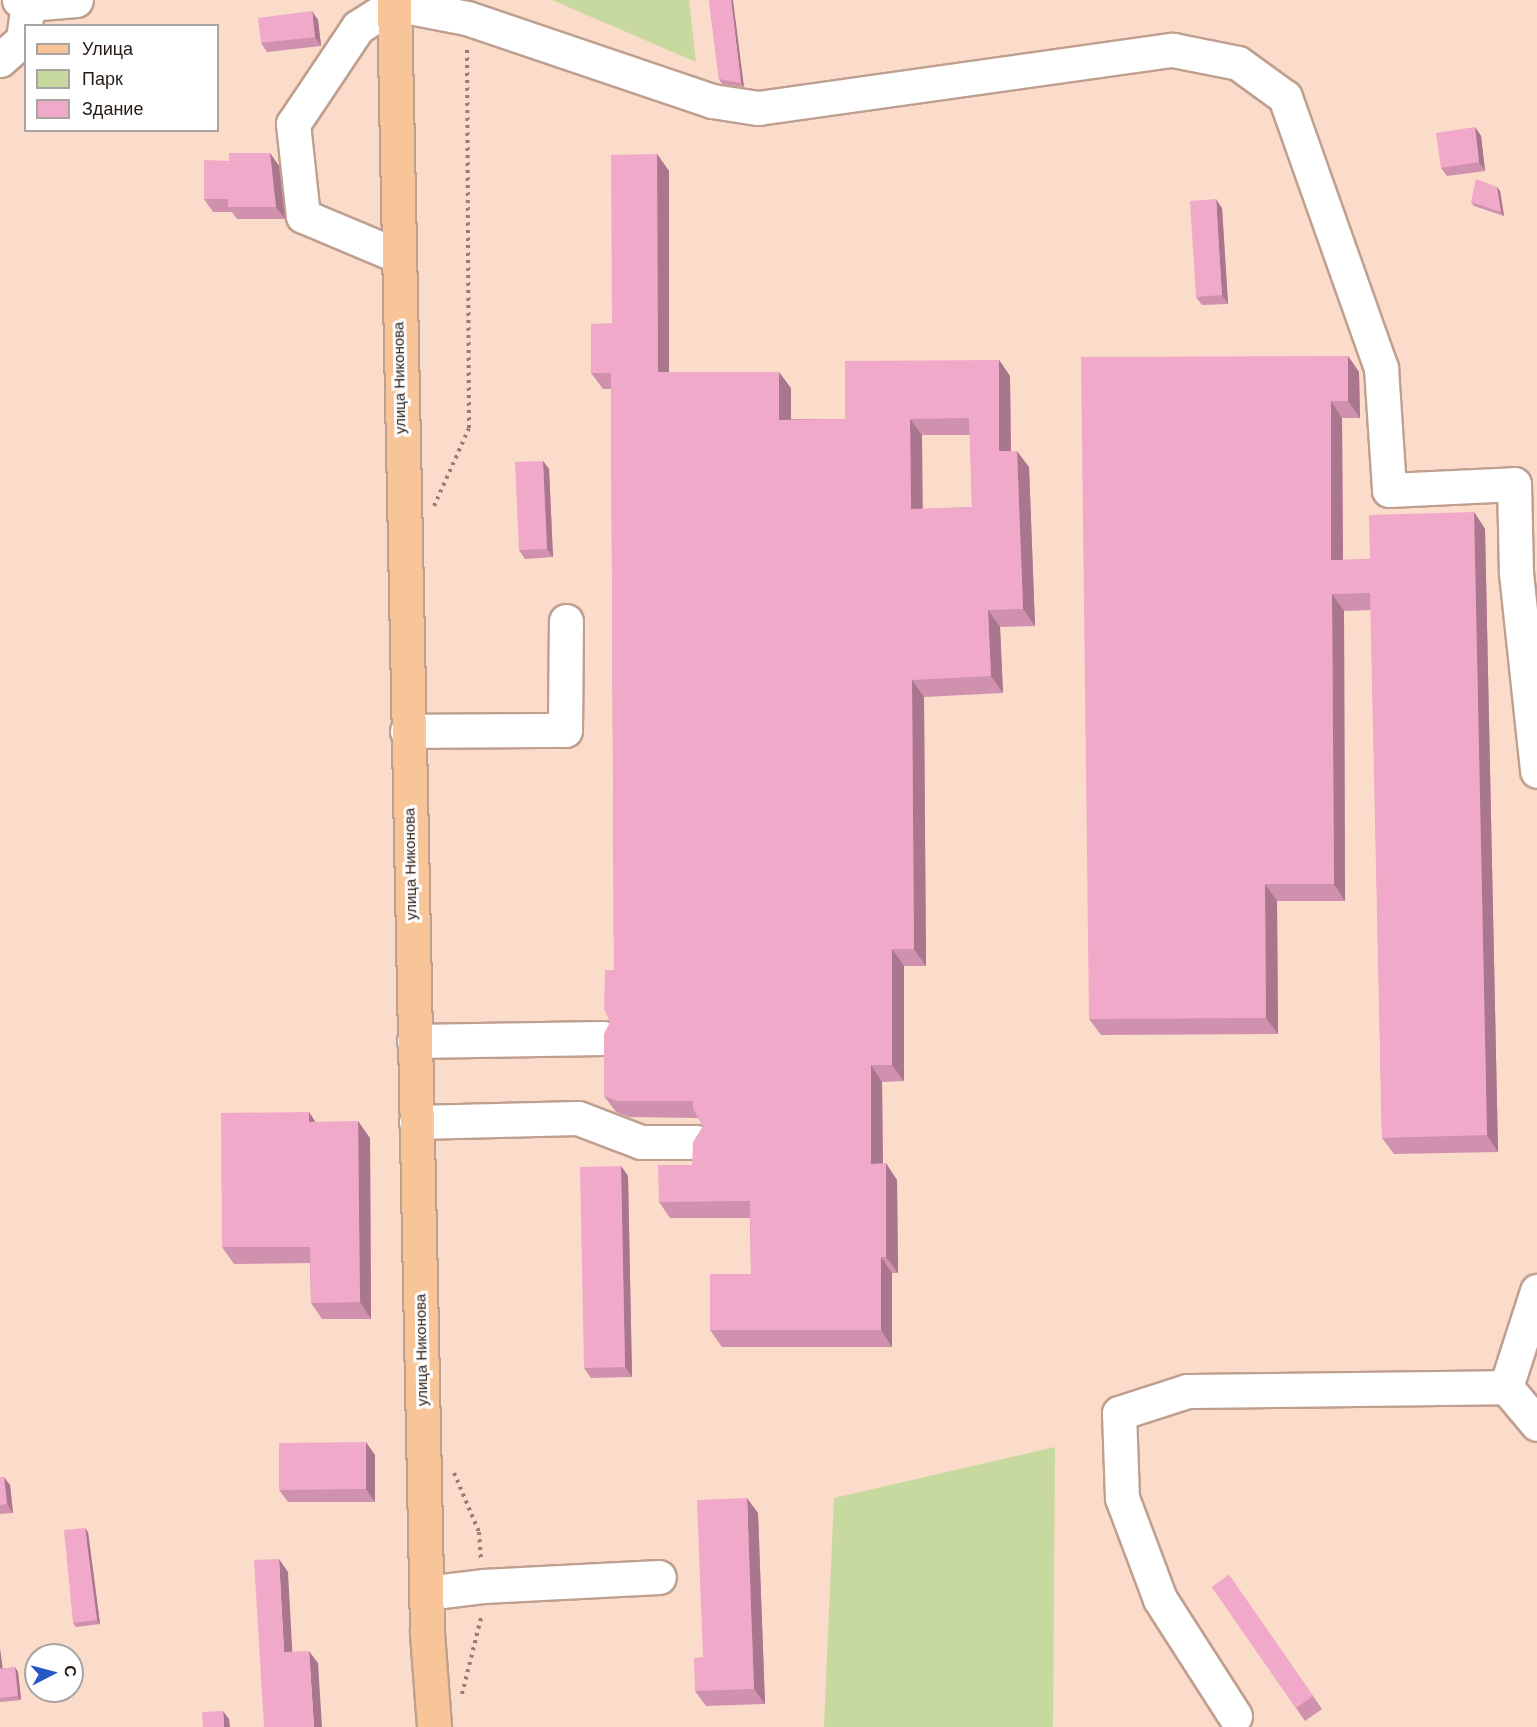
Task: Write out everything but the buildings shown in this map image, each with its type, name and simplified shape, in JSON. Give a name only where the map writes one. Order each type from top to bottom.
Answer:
[{"type":"main road","name":"улица Никонова","points":[[394,2],[396,255],[426,1593],[434,1727]]},
{"type":"street","points":[[0,60],[23,39],[23,2],[76,0]]},
{"type":"street","points":[[396,255],[303,216],[293,124],[358,27],[394,2],[467,18],[712,100],[758,108],[1173,50],[1238,63],[1285,96],[1289,107],[1381,368],[1389,489],[1514,484],[1516,573],[1537,771]]},
{"type":"street","points":[[407,731],[565,730],[566,621]]},
{"type":"street","points":[[414,1041],[603,1038]]},
{"type":"street","points":[[416,1122],[579,1118],[641,1142],[696,1142]]},
{"type":"street","points":[[1506,1388],[1537,1291]]},
{"type":"street","points":[[1235,1716],[1160,1599],[1122,1498],[1119,1413],[1187,1390],[1506,1388],[1537,1424]]},
{"type":"street","points":[[426,1593],[483,1586],[659,1577]]},
{"type":"path","points":[[430,513],[469,428],[467,18]]},
{"type":"path","points":[[453,1471],[479,1532],[485,1603],[459,1704]]},
{"type":"green space","points":[[552,0],[689,0],[696,62]]},
{"type":"green space","points":[[1055,1447],[1053,1727],[824,1727],[834,1498]]}]
